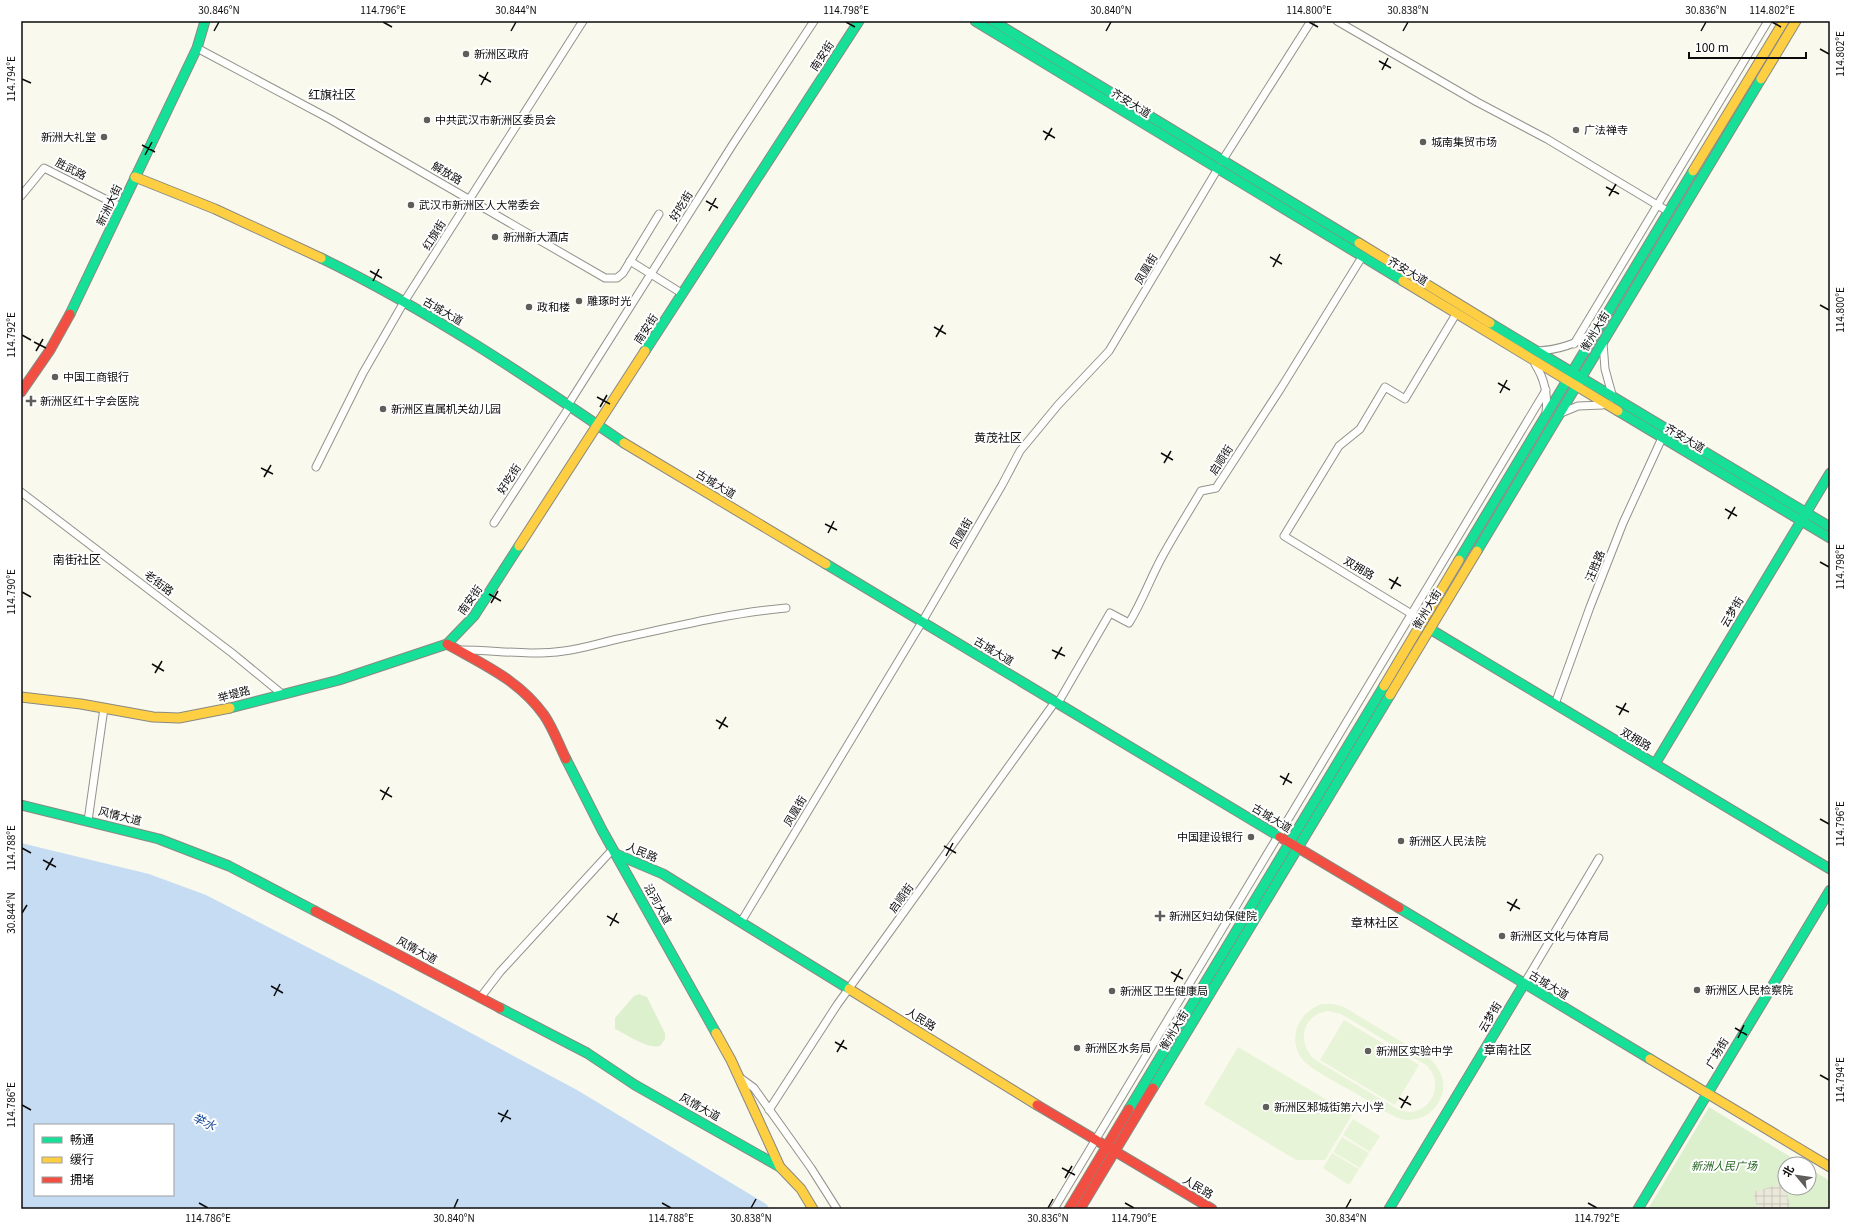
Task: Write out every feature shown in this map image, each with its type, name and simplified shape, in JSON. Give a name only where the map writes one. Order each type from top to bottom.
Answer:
[{"type":"main road","name":"新洲大街","points":[[21,392],[62,330],[197,48],[204,21]]},
{"type":"main road","name":"南安街","points":[[447,644],[474,616],[859,21]]},
{"type":"main road","name":"齐安大道","points":[[975,21],[1535,350],[1570,377],[1804,517],[1830,538]]},
{"type":"main road","name":"齐安大道","points":[[993,21],[1362,257],[1532,360],[1570,377]]},
{"type":"main road","name":"衡州大街","points":[[1069,1209],[1784,21]]},
{"type":"main road","name":"衡州大街","points":[[1080,1209],[1796,21]]},
{"type":"main road","name":"古城大道","points":[[135,176],[256,227],[404,302],[447,327],[569,405],[631,447],[1830,1167]]},
{"type":"main road","name":"齐安大道","points":[[1610,402],[1662,438],[1804,517],[1830,527]]},
{"type":"main road","name":"云梦街","points":[[1655,764],[1830,473]]},
{"type":"main road","name":"双拥路","points":[[1430,628],[1830,869]]},
{"type":"main road","name":"沿河大道","points":[[447,644],[511,680],[526,693],[539,708],[550,725],[614,851],[731,1060],[780,1167],[801,1189],[814,1209]]},
{"type":"main road","name":"举堤路","points":[[21,698],[104,708],[153,717],[178,718],[205,714],[339,680],[447,644]]},
{"type":"main road","name":"风情大道","points":[[21,805],[159,839],[229,866],[587,1053],[635,1085],[780,1167]]},
{"type":"main road","name":"人民路","points":[[614,851],[662,874],[1095,1140],[1212,1209]]},
{"type":"main road","name":"广场街","points":[[1638,1209],[1830,890]]},
{"type":"main road","name":"云梦街","points":[[1389,1209],[1524,984]]},
{"type":"street","name":"红旗街","points":[[316,467],[363,373],[404,302],[583,21]]},
{"type":"street","name":"好吃街","points":[[494,523],[651,274],[814,21]]},
{"type":"street","name":"凤凰街","points":[[741,922],[922,622],[1002,485],[1020,451],[1058,405],[1109,352],[1220,166],[1311,21]]},
{"type":"street","points":[[1337,21],[1470,98],[1547,139],[1669,212]]},
{"type":"street","points":[[1574,344],[1768,21]]},
{"type":"street","name":"解放路","points":[[197,48],[330,119],[602,277],[608,279],[617,278],[623,273],[659,214]]},
{"type":"street","name":"胜武路","points":[[21,196],[44,168],[121,207]]},
{"type":"street","name":"启顺街","points":[[769,1110],[849,988],[1056,702],[1110,613],[1129,623],[1141,604],[1142,596],[1162,558],[1201,491],[1216,488],[1281,388],[1362,257]]},
{"type":"street","points":[[630,261],[683,294]]},
{"type":"street","name":"双拥路","points":[[1423,621],[1284,536],[1339,446],[1360,429],[1385,387],[1405,399],[1456,314]]},
{"type":"street","points":[[1535,350],[1555,349],[1574,344],[1598,330]]},
{"type":"street","points":[[1559,414],[1584,404],[1610,402],[1603,342]]},
{"type":"street","points":[[1532,360],[1540,374],[1546,390],[1546,416]]},
{"type":"street","points":[[1054,1209],[1546,390]]},
{"type":"street","name":"汪胜路","points":[[1555,704],[1590,606],[1620,531],[1662,438]]},
{"type":"street","name":"老街路","points":[[21,492],[232,653],[282,694]]},
{"type":"street","points":[[458,650],[484,650],[513,653],[564,651],[675,627],[768,609],[786,608]]},
{"type":"street","points":[[88,821],[104,708]]},
{"type":"street","points":[[480,998],[500,972],[614,851]]},
{"type":"street","name":"云梦街","points":[[1524,984],[1599,858]]},
{"type":"street","points":[[739,1077],[754,1088],[811,1168],[837,1209]]},
{"type":"green space","points":[[639,994],[647,997],[665,1033],[665,1039],[660,1046],[643,1044],[615,1029],[615,1018],[634,996]]},
{"type":"green space","points":[[1322,1004],[1333,1004],[1344,1007],[1430,1059],[1440,1072],[1443,1081],[1443,1092],[1436,1106],[1428,1114],[1414,1120],[1400,1119],[1382,1110],[1308,1065],[1298,1052],[1295,1035],[1301,1019],[1314,1008]],"holes":[[[1328,1011],[1341,1014],[1426,1065],[1432,1073],[1435,1082],[1435,1091],[1426,1106],[1409,1112],[1399,1110],[1314,1059],[1308,1052],[1305,1045],[1304,1037],[1308,1023],[1319,1013]]]},
{"type":"green space","points":[[1344,1020],[1419,1065],[1395,1105],[1320,1060]]},
{"type":"green space","points":[[1238,1047],[1352,1115],[1325,1160],[1296,1160],[1204,1104]]},
{"type":"green space","name":"新洲人民广场","points":[[1709,1107],[1789,1156],[1777,1156],[1777,1196],[1817,1196],[1817,1173],[1830,1181],[1830,1209],[1648,1209]]},
{"type":"green space","points":[[1353,1119],[1380,1136],[1370,1152],[1343,1135]]},
{"type":"green space","points":[[1342,1137],[1369,1153],[1360,1168],[1333,1152]]},
{"type":"green space","points":[[1332,1153],[1359,1169],[1349,1185],[1323,1168]]},
{"type":"shaded area","points":[[1777,1185],[1777,1196],[1788,1196],[1791,1209],[1758,1209],[1753,1192]]},
{"type":"water","name":"举水","points":[[21,843],[149,874],[206,895],[393,991],[577,1090],[766,1204],[770,1209],[21,1209]]},
{"type":"traffic: fast","points":[[70,314],[197,48],[205,21]]},
{"type":"traffic: fast","points":[[645,351],[859,21]]},
{"type":"traffic: fast","points":[[975,21],[1403,281]]},
{"type":"traffic: fast","points":[[993,21],[1359,243]]},
{"type":"traffic: fast","points":[[1477,551],[1761,79]]},
{"type":"traffic: fast","points":[[1459,560],[1693,171]]},
{"type":"traffic: fast","points":[[321,258],[400,299],[476,345],[624,443]]},
{"type":"traffic: fast","points":[[1490,323],[1830,527]]},
{"type":"traffic: fast","points":[[1618,411],[1830,538]]},
{"type":"traffic: fast","points":[[1655,764],[1830,473]]},
{"type":"traffic: fast","points":[[230,708],[339,680],[447,644],[474,616],[519,546]]},
{"type":"traffic: fast","points":[[826,564],[1280,837]]},
{"type":"traffic: fast","points":[[1430,629],[1830,869]]},
{"type":"traffic: fast","points":[[1129,1109],[1384,686]]},
{"type":"traffic: fast","points":[[1153,1088],[1390,695]]},
{"type":"traffic: fast","points":[[566,759],[602,830],[716,1033]]},
{"type":"traffic: fast","points":[[21,805],[159,839],[229,866],[315,911]]},
{"type":"traffic: fast","points":[[616,854],[663,874],[849,989]]},
{"type":"traffic: fast","points":[[1638,1209],[1830,890]]},
{"type":"traffic: fast","points":[[1399,908],[1650,1059]]},
{"type":"traffic: fast","points":[[1389,1209],[1524,984]]},
{"type":"traffic: fast","points":[[500,1008],[587,1053],[635,1085],[780,1167]]},
{"type":"traffic: slow","points":[[1693,171],[1784,21]]},
{"type":"traffic: slow","points":[[1761,79],[1796,21]]},
{"type":"traffic: slow","points":[[135,177],[215,209],[321,258]]},
{"type":"traffic: slow","points":[[1359,243],[1490,323]]},
{"type":"traffic: slow","points":[[1403,281],[1618,411]]},
{"type":"traffic: slow","points":[[519,546],[645,351]]},
{"type":"traffic: slow","points":[[624,443],[826,564]]},
{"type":"traffic: slow","points":[[1390,695],[1477,551]]},
{"type":"traffic: slow","points":[[1384,686],[1459,560]]},
{"type":"traffic: slow","points":[[21,697],[81,704],[153,717],[179,718],[230,708]]},
{"type":"traffic: slow","points":[[849,989],[1037,1105]]},
{"type":"traffic: slow","points":[[716,1033],[731,1060],[780,1167],[801,1189],[813,1209]]},
{"type":"traffic: slow","points":[[1650,1059],[1830,1167]]},
{"type":"traffic: jam","points":[[21,392],[50,350],[70,314]]},
{"type":"traffic: jam","points":[[447,644],[500,674],[524,692],[544,715],[566,759]]},
{"type":"traffic: jam","points":[[1280,837],[1399,908]]},
{"type":"traffic: jam","points":[[315,911],[500,1008]]},
{"type":"traffic: jam","points":[[1080,1209],[1153,1088]]},
{"type":"traffic: jam","points":[[1037,1105],[1212,1209]]},
{"type":"traffic: jam","points":[[1069,1209],[1129,1109]]},
{"type":"place","name":"新洲区政府","points":[[466,54]]},
{"type":"place","name":"中共武汉市新洲区委员会","points":[[427,120]]},
{"type":"place","name":"广法禅寺","points":[[1576,130]]},
{"type":"place","name":"新洲大礼堂","points":[[104,137]]},
{"type":"place","name":"城南集贸市场","points":[[1423,142]]},
{"type":"place","name":"武汉市新洲区人大常委会","points":[[411,205]]},
{"type":"place","name":"新洲新大酒店","points":[[495,237]]},
{"type":"place","name":"雕琢时光","points":[[579,301]]},
{"type":"place","name":"政和楼","points":[[529,307]]},
{"type":"place","name":"中国工商银行","points":[[55,377]]},
{"type":"place","name":"新洲区红十字会医院","points":[[31,401]]},
{"type":"place","name":"新洲区直属机关幼儿园","points":[[383,409]]},
{"type":"place","name":"中国建设银行","points":[[1251,837]]},
{"type":"place","name":"新洲区人民法院","points":[[1401,841]]},
{"type":"place","name":"新洲区妇幼保健院","points":[[1160,916]]},
{"type":"place","name":"新洲区文化与体育局","points":[[1502,936]]},
{"type":"place","name":"新洲区人民检察院","points":[[1697,990]]},
{"type":"place","name":"新洲区卫生健康局","points":[[1112,991]]},
{"type":"place","name":"新洲区水务局","points":[[1077,1048]]},
{"type":"place","name":"新洲区实验中学","points":[[1368,1051]]},
{"type":"place","name":"新洲区邾城街第六小学","points":[[1266,1107]]},
{"type":"district","name":"红旗社区","points":[[332,95]]},
{"type":"district","name":"黄茂社区","points":[[998,438]]},
{"type":"district","name":"南街社区","points":[[77,560]]},
{"type":"district","name":"章林社区","points":[[1375,923]]},
{"type":"district","name":"章南社区","points":[[1508,1050]]}]
